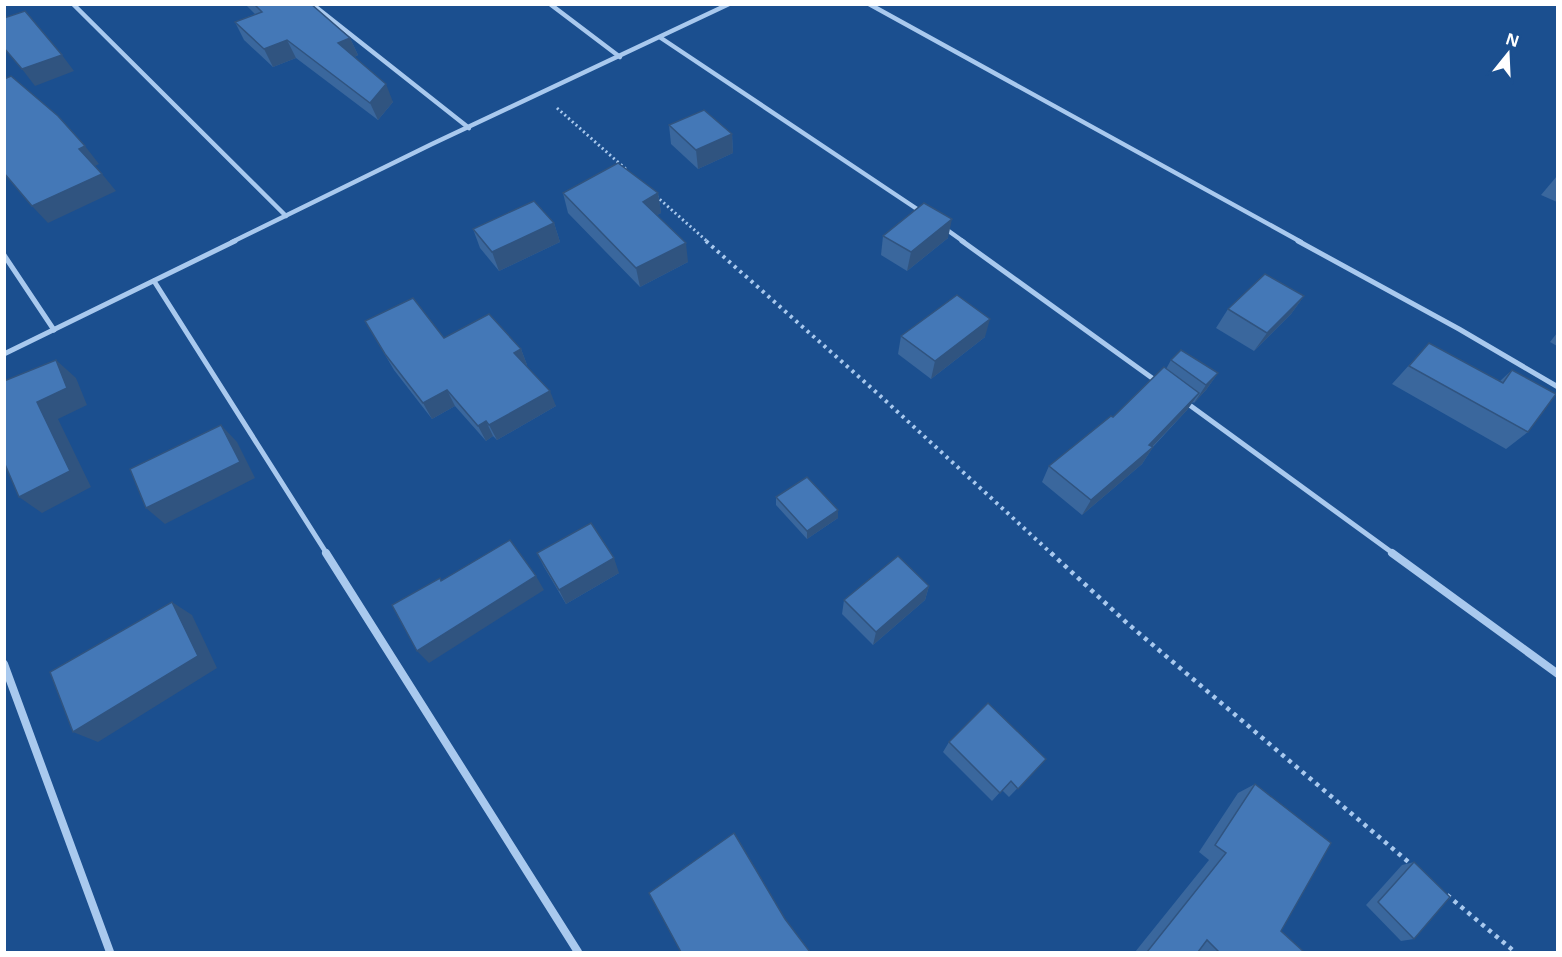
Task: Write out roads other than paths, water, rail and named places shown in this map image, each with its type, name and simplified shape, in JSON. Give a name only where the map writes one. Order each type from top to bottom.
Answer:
[{"type":"street","points":[[73,4],[286,216]]},
{"type":"street","points":[[312,4],[469,128]]},
{"type":"street","points":[[550,4],[620,57]]},
{"type":"street","points":[[4,354],[729,4]]},
{"type":"street","points":[[869,4],[1460,329],[1557,387]]},
{"type":"street","points":[[662,38],[928,216]]},
{"type":"street","points":[[938,223],[1161,384]]},
{"type":"street","points":[[4,255],[54,330]]},
{"type":"street","points":[[153,281],[578,952]]},
{"type":"street","points":[[1180,398],[1557,674]]},
{"type":"street","points":[[4,664],[110,952]]}]
